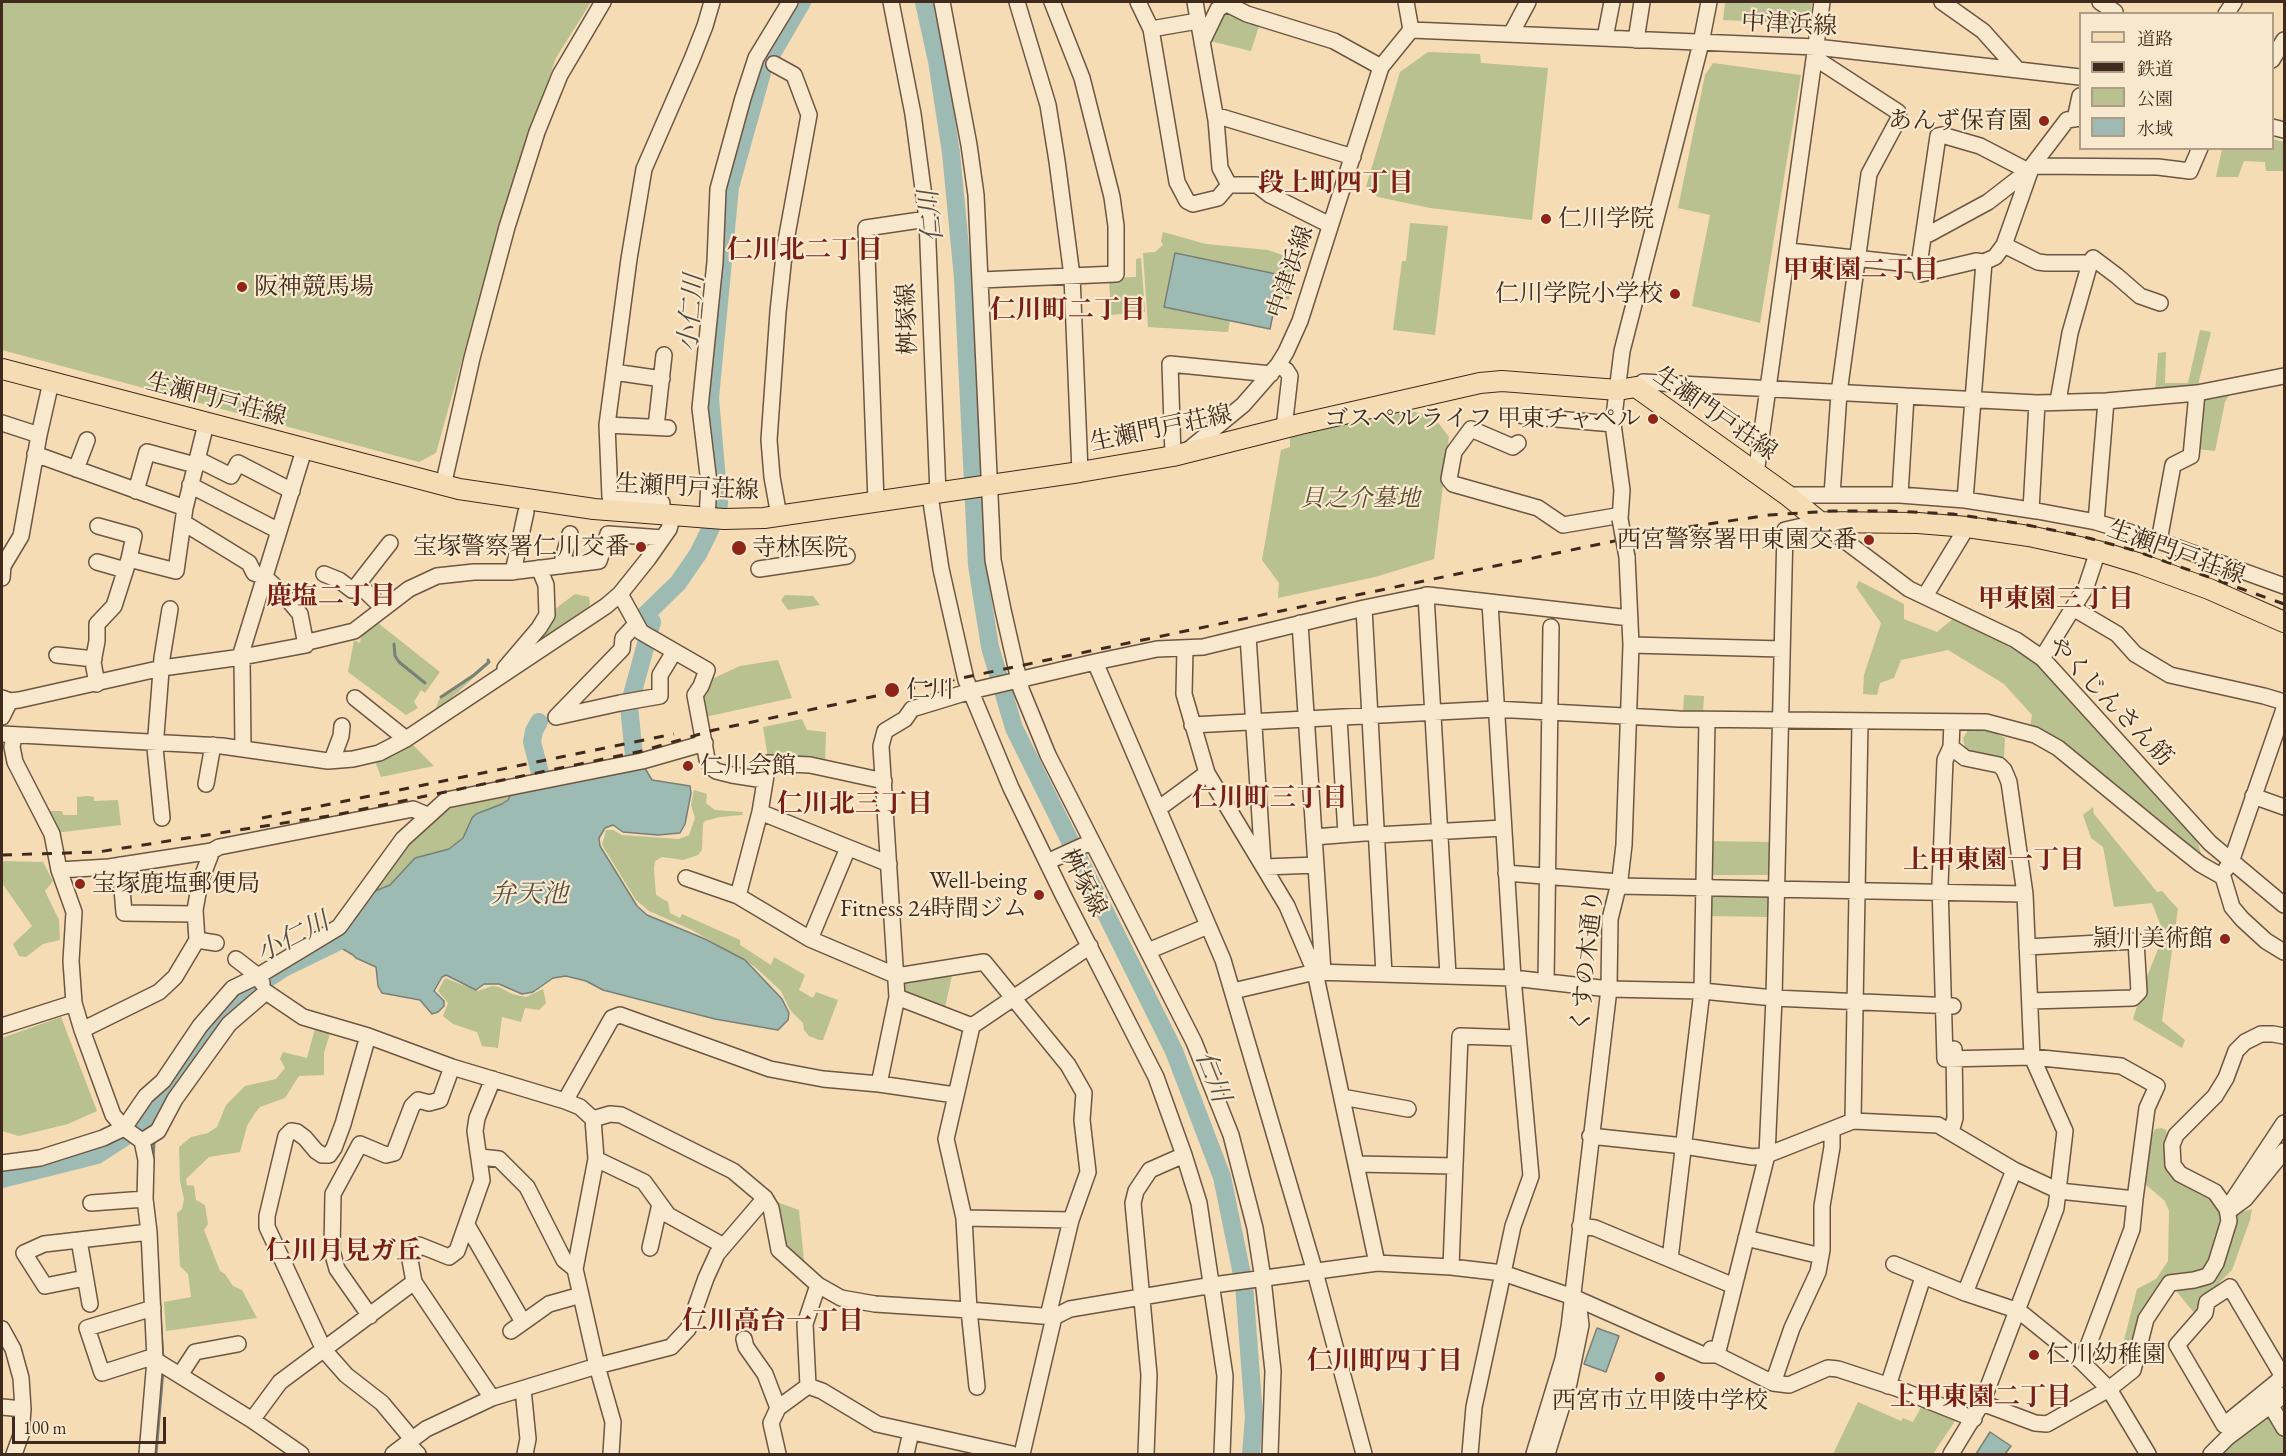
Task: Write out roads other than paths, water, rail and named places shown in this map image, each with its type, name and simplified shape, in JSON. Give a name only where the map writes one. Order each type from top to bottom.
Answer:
[{"type":"main road","name":"生瀬門戸荘線","points":[[2,369],[443,486],[514,499],[594,509],[716,518],[779,516],[1080,472],[1179,454],[1219,436],[1284,428],[1480,383],[1502,381],[1627,388],[1787,495],[1820,522],[1918,523],[2029,536],[2097,551],[2141,564],[2284,622]]},
{"type":"street","points":[[443,486],[475,347],[507,227],[537,132],[560,75],[603,2]]},
{"type":"street","points":[[139,1135],[113,1115],[82,1030],[75,1003],[71,961],[74,912],[59,870],[52,834],[15,762],[8,735],[213,745],[332,760],[352,759],[379,753],[406,739],[581,623],[620,594],[669,529],[667,514],[662,503],[610,497],[607,424],[629,259],[644,169],[692,59],[712,2]]},
{"type":"street","points":[[716,518],[709,483],[700,408],[715,262],[718,189],[756,58],[790,2]]},
{"type":"street","name":"桝塚線","points":[[891,2],[913,114],[927,219],[936,494],[943,579],[963,672],[973,691],[1011,788],[1156,1077],[1185,1155],[1199,1203],[1225,1376],[1222,1455]]},
{"type":"street","points":[[942,2],[976,195],[981,280],[986,486],[993,560],[1002,610],[1018,680],[1048,755],[1194,1042],[1231,1135],[1254,1228],[1263,1279],[1273,1371],[1270,1455]]},
{"type":"street","points":[[1017,2],[1048,105],[1072,276],[1080,472]]},
{"type":"street","points":[[981,280],[1116,274],[1116,226],[1112,197],[1082,78],[1052,2]]},
{"type":"street","points":[[1138,2],[1151,29],[1177,182],[1187,201],[1193,204],[1218,198],[1229,185],[1257,185],[1270,195],[1330,225]]},
{"type":"street","points":[[1195,2],[1215,115],[1220,168],[1229,185]]},
{"type":"street","points":[[1406,2],[1411,30]]},
{"type":"street","points":[[1511,34],[1528,2]]},
{"type":"street","points":[[1605,38],[1612,2]]},
{"type":"street","points":[[1636,40],[1642,2]]},
{"type":"street","name":"くすの木通り","points":[[1534,1455],[1563,1359],[1573,1297],[1590,1136],[1609,989],[1610,919],[1619,882],[1624,845],[1631,645],[1627,557],[1620,516],[1622,490],[1613,424],[1627,388],[1622,351],[1701,43],[1709,2]]},
{"type":"street","points":[[1756,474],[1789,252],[1822,2]]},
{"type":"street","points":[[1942,2],[1983,31],[2017,69]]},
{"type":"street","points":[[2100,2],[2117,9]]},
{"type":"street","points":[[1202,42],[1218,9],[1225,3],[1246,14],[1334,41],[1381,67]]},
{"type":"street","points":[[1151,29],[1198,21]]},
{"type":"street","name":"中津浜線","points":[[1219,436],[1274,370],[1300,321],[1381,67],[1411,30],[1701,43],[2079,76]]},
{"type":"street","points":[[2274,56],[2284,40]]},
{"type":"street","points":[[1816,52],[1898,112],[1899,118],[1869,174],[1839,393],[1832,495]]},
{"type":"street","points":[[774,64],[794,75],[808,115],[785,246],[778,312],[769,440],[772,477],[779,516]]},
{"type":"street","points":[[1215,115],[1353,157]]},
{"type":"street","points":[[1924,234],[1929,234],[1988,202],[2030,168],[2067,120],[2078,119]]},
{"type":"street","points":[[2030,168],[2004,245],[1995,257],[1984,262],[1976,261],[1921,274],[1919,265],[1938,136],[1942,135],[1980,146],[2030,168],[2158,167],[2190,171],[2199,150]]},
{"type":"street","points":[[876,502],[866,228],[927,219]]},
{"type":"street","points":[[2004,245],[2038,262],[2090,263]]},
{"type":"street","points":[[1789,252],[1919,265]]},
{"type":"street","points":[[2058,401],[2070,333],[2093,258],[2140,296],[2160,303]]},
{"type":"street","points":[[1965,500],[1984,262]]},
{"type":"street","points":[[607,424],[662,427],[664,356]]},
{"type":"street","points":[[1179,454],[1170,364],[1286,370],[1290,376],[1284,428]]},
{"type":"street","points":[[614,372],[662,379]]},
{"type":"street","points":[[1627,388],[1643,382],[2037,403],[2106,401],[2197,393],[2284,376]]},
{"type":"street","points":[[2,570],[21,536],[35,454],[51,382]]},
{"type":"street","points":[[2159,541],[2173,465],[2191,456],[2197,393]]},
{"type":"street","points":[[1900,495],[1906,396]]},
{"type":"street","points":[[2096,522],[2106,401]]},
{"type":"street","points":[[2031,510],[2037,403]]},
{"type":"street","points":[[1523,416],[1613,424]]},
{"type":"street","points":[[2,423],[39,435]]},
{"type":"street","points":[[97,562],[176,571],[185,508],[206,424]]},
{"type":"street","points":[[1518,443],[1513,447],[1471,429],[1454,452],[1449,479],[1454,484],[1538,508],[1563,525],[1620,516]]},
{"type":"street","points":[[76,469],[87,440]]},
{"type":"street","points":[[243,749],[241,657],[304,450]]},
{"type":"street","points":[[136,490],[147,452],[196,462],[231,476],[238,463],[292,491]]},
{"type":"street","points":[[35,454],[185,508]]},
{"type":"street","points":[[190,485],[279,531]]},
{"type":"street","points":[[1787,495],[1900,495],[1965,500],[2031,510],[2096,522],[2159,541],[2284,586]]},
{"type":"street","points":[[513,572],[526,512]]},
{"type":"street","points":[[1717,1355],[1767,1155],[1774,998],[1785,530],[1820,522]]},
{"type":"street","name":"やくじんさん筋","points":[[1820,522],[1909,589],[2016,640],[2042,658],[2210,843],[2284,905]]},
{"type":"street","points":[[184,524],[249,563],[254,573],[265,577],[300,614],[306,645]]},
{"type":"street","points":[[97,684],[94,659],[97,624],[114,606],[134,536],[98,526]]},
{"type":"street","points":[[1925,596],[1967,527]]},
{"type":"street","points":[[561,566],[571,534]]},
{"type":"street","points":[[2,717],[6,699],[97,684],[162,668],[306,645],[308,642],[354,631],[409,589],[436,576],[474,572],[513,572],[599,561],[608,534],[663,538]]},
{"type":"street","points":[[324,574],[339,580],[352,590],[390,543]]},
{"type":"street","points":[[2042,658],[2086,587],[2097,551]]},
{"type":"street","points":[[759,569],[847,556]]},
{"type":"street","points":[[495,679],[539,628],[547,615],[546,585],[539,568]]},
{"type":"street","points":[[358,584],[383,608]]},
{"type":"street","points":[[620,594],[639,628],[655,642],[706,670],[706,676],[695,695],[707,759],[711,766],[716,771],[732,776],[764,780]]},
{"type":"street","points":[[879,1084],[897,997],[881,746],[885,731],[905,719],[912,709],[973,691],[1095,662],[1157,649],[1185,650],[1203,647],[1426,595],[1630,618]]},
{"type":"street","points":[[1426,595],[1448,975]]},
{"type":"street","points":[[1470,1455],[1474,1407],[1513,1226],[1531,1176],[1513,978],[1490,603]]},
{"type":"street","points":[[1364,608],[1384,974]]},
{"type":"street","points":[[2073,608],[2117,634],[2135,654],[2170,675],[2284,702]]},
{"type":"street","points":[[162,818],[156,742],[170,609]]},
{"type":"street","points":[[1300,623],[1316,865],[1319,972],[1377,1263]]},
{"type":"street","points":[[1546,982],[1551,627]]},
{"type":"street","points":[[639,628],[623,638],[622,649],[556,717],[660,696],[660,675],[674,652]]},
{"type":"street","points":[[1248,636],[1263,866]]},
{"type":"street","points":[[1631,645],[1782,649]]},
{"type":"street","points":[[1185,650],[1184,693],[1207,773],[1287,906],[1319,972]]},
{"type":"street","points":[[57,655],[94,659]]},
{"type":"street","points":[[1095,662],[1223,960],[1315,1272],[1364,1455]]},
{"type":"street","points":[[355,698],[406,739]]},
{"type":"street","points":[[1192,725],[1496,709],[1628,718],[1986,722],[2036,735],[2058,748],[2200,864],[2223,877]]},
{"type":"street","points":[[2284,709],[2231,862],[2223,877],[2232,907],[2266,941],[2284,952]]},
{"type":"street","points":[[1339,718],[1346,834]]},
{"type":"street","points":[[1670,1259],[1702,991],[1707,720]]},
{"type":"street","points":[[1853,1121],[1853,1001],[1860,722]]},
{"type":"street","points":[[1951,1132],[1956,1118],[1954,1059],[1948,1005],[1945,889],[1953,760],[1952,722]]},
{"type":"street","points":[[332,760],[341,736],[342,726]]},
{"type":"street","points":[[147,1455],[163,1364],[153,1308],[145,1200],[146,1160],[139,1135],[146,1096],[164,1081],[200,1026],[233,988],[258,977],[339,927],[392,852],[427,815],[446,800],[642,761],[705,743]]},
{"type":"street","points":[[206,784],[213,745]]},
{"type":"street","points":[[1951,747],[1965,759],[1999,765],[2008,776],[2024,889],[2032,1057],[2065,1131],[2056,1209],[1982,1403],[1951,1455]]},
{"type":"street","points":[[738,896],[760,812],[768,763],[810,765],[884,781]]},
{"type":"street","points":[[1158,809],[1207,773]]},
{"type":"street","points":[[2253,796],[2284,807]]},
{"type":"street","points":[[59,870],[120,865],[212,851],[219,847],[413,809],[427,815]]},
{"type":"street","points":[[760,812],[888,864]]},
{"type":"street","points":[[1314,837],[1503,828]]},
{"type":"street","points":[[1047,862],[1091,842]]},
{"type":"street","points":[[810,939],[848,848]]},
{"type":"street","points":[[82,1030],[159,992],[175,977],[197,940],[195,914],[200,882],[212,851]]},
{"type":"street","points":[[120,865],[124,913],[195,914]]},
{"type":"street","points":[[1263,866],[1316,865]]},
{"type":"street","points":[[1506,873],[1619,882],[2024,889]]},
{"type":"street","points":[[686,878],[738,896],[810,939],[897,976],[984,962],[1068,1065],[1084,1093],[1082,1120],[1088,1172],[1071,1220],[1022,1455]]},
{"type":"street","points":[[1148,951],[1208,926]]},
{"type":"street","points":[[197,940],[216,943]]},
{"type":"street","points":[[2027,947],[2136,941],[2138,971],[2139,992],[2133,998],[2030,1001]]},
{"type":"street","points":[[977,1387],[969,1310],[964,1218],[946,1139],[972,1026],[1090,946]]},
{"type":"street","points":[[236,959],[258,977],[266,991],[303,1017],[565,1101],[579,1107],[593,1119],[596,1159],[575,1269],[597,1366],[613,1422],[611,1455]]},
{"type":"street","points":[[1233,992],[1319,972],[1513,978],[1609,989],[1702,991],[1774,998],[1948,1005]]},
{"type":"street","points":[[2,1163],[40,1158],[103,1138],[139,1135],[175,1099],[229,1024],[266,991]]},
{"type":"street","points":[[897,997],[972,1026]]},
{"type":"street","points":[[2,1026],[75,1003]]},
{"type":"street","points":[[565,1101],[612,1018],[620,1015],[771,1069],[823,1079],[955,1095]]},
{"type":"street","points":[[2,1016],[23,1019]]},
{"type":"street","points":[[1982,1403],[2036,1423],[2047,1424],[2109,1389],[2133,1370],[2146,1319],[2170,1283],[2208,1276],[2216,1263],[2229,1221],[2227,1210],[2216,1192],[2180,1174],[2173,1165],[2172,1145],[2176,1135],[2215,1096],[2226,1078],[2236,1051],[2245,1042],[2261,1034],[2284,1036]]},
{"type":"street","points":[[368,1036],[334,1148],[328,1155],[322,1155],[297,1132],[291,1131],[286,1136],[267,1216],[267,1227],[324,1350],[346,1376],[382,1403],[418,1455]]},
{"type":"street","points":[[1450,1267],[1460,1036],[1518,1038]]},
{"type":"street","points":[[1954,1059],[2032,1057],[2121,1066],[2157,1086],[2147,1108],[2132,1229],[2082,1362]]},
{"type":"street","points":[[369,1316],[337,1269],[332,1251],[333,1194],[360,1144],[386,1155],[394,1153],[412,1106],[418,1101],[429,1103],[440,1100],[452,1066]]},
{"type":"street","points":[[492,1398],[414,1282],[410,1260],[419,1245],[449,1257],[457,1251],[482,1180],[476,1131],[477,1118],[493,1079]]},
{"type":"street","points":[[1342,1096],[1408,1109]]},
{"type":"street","points":[[593,1119],[610,1114],[621,1115],[733,1171],[765,1198],[771,1208],[779,1250],[818,1285],[842,1298],[864,1302],[1051,1316],[1070,1309],[1142,1295],[1377,1263],[1450,1267],[1503,1273],[1573,1297],[1585,1295],[1709,1346],[1717,1355],[1773,1383],[1789,1385],[1828,1368],[1838,1369],[1974,1419]]},
{"type":"street","points":[[1590,1136],[1684,1146],[1753,1157],[1767,1155],[1853,1121],[1938,1125],[2014,1170],[2059,1191],[2135,1199]]},
{"type":"street","points":[[2227,1210],[2284,1123]]},
{"type":"street","points":[[1773,1383],[1792,1328],[1818,1272],[1821,1256],[1822,1206],[1832,1147],[1832,1130]]},
{"type":"street","points":[[2227,1210],[2245,1199],[2284,1151]]},
{"type":"street","points":[[1146,1455],[1149,1375],[1133,1203],[1136,1191],[1150,1170],[1185,1155]]},
{"type":"street","points":[[480,1157],[499,1159],[526,1187],[564,1260],[575,1269]]},
{"type":"street","points":[[596,1159],[644,1182],[668,1215],[724,1246]]},
{"type":"street","points":[[1356,1164],[1455,1166]]},
{"type":"street","points":[[1965,1293],[2014,1170]]},
{"type":"street","points":[[393,1455],[426,1429],[492,1398],[597,1366],[671,1347],[688,1329],[717,1254],[765,1198]]},
{"type":"street","points":[[91,1203],[145,1200]]},
{"type":"street","points":[[650,1248],[660,1204]]},
{"type":"street","points":[[964,1218],[1071,1220]]},
{"type":"street","points":[[466,1225],[517,1326],[549,1304],[581,1295]]},
{"type":"street","points":[[1580,1226],[1595,1228],[1734,1286]]},
{"type":"street","points":[[85,1278],[45,1286],[24,1252],[44,1244],[149,1232]]},
{"type":"street","points":[[1746,1238],[1821,1256]]},
{"type":"street","points":[[79,1240],[90,1304]]},
{"type":"street","points":[[1894,1264],[1965,1293],[2019,1311],[2082,1362],[2109,1389],[2148,1455]]},
{"type":"street","points":[[1888,1386],[1923,1277]]},
{"type":"street","points":[[252,1420],[280,1382],[414,1282]]},
{"type":"street","points":[[808,1386],[805,1324],[818,1285]]},
{"type":"street","points":[[2200,1455],[2224,1425],[2278,1381],[2282,1375],[2230,1287],[2207,1302],[2205,1314],[2177,1345],[2224,1425]]},
{"type":"street","name":"くすの木通り","points":[[1547,1455],[1569,1383],[1581,1325],[1579,1309],[1573,1297]]},
{"type":"street","points":[[153,1308],[87,1328],[102,1372],[163,1364],[195,1352],[237,1344]]},
{"type":"street","points":[[2,1329],[13,1349],[21,1378],[23,1409],[21,1436],[14,1455]]},
{"type":"street","points":[[744,1339],[746,1347],[765,1374],[778,1408]]},
{"type":"street","points":[[163,1364],[252,1420],[299,1454]]},
{"type":"street","points":[[778,1455],[771,1423],[778,1408],[808,1386]]},
{"type":"street","points":[[808,1386],[822,1391],[877,1424],[1012,1455]]},
{"type":"street","points":[[523,1389],[528,1439],[525,1455]]},
{"type":"street","points":[[2211,1455],[2228,1437],[2284,1395]]},
{"type":"street","points":[[2271,1406],[2284,1428]]},
{"type":"street","points":[[2,1407],[23,1409]]},
{"type":"street","points":[[906,1455],[911,1432]]},
{"type":"water","points":[[1175,253],[1281,275],[1270,329],[1164,307]]},
{"type":"water","name":"弁天池","points":[[643,765],[652,780],[690,786],[691,793],[685,824],[680,833],[658,835],[623,832],[613,825],[605,828],[599,838],[600,846],[637,906],[647,915],[705,939],[745,960],[782,999],[789,1013],[788,1020],[778,1030],[715,1019],[603,990],[586,981],[566,976],[553,978],[533,992],[522,994],[499,984],[484,984],[476,990],[446,975],[442,977],[434,991],[444,1001],[444,1006],[432,1014],[420,1000],[382,993],[378,986],[376,967],[334,946],[331,940],[370,893],[390,885],[415,858],[449,849],[463,838],[476,814],[502,804],[508,800],[512,792]]},
{"type":"water","points":[[1597,1328],[1619,1336],[1606,1372],[1584,1364]]},
{"type":"water","points":[[1990,1432],[2011,1446],[2005,1454],[1976,1454]]},
{"type":"waterway","name":"小仁川","points":[[642,618],[678,583],[698,554],[719,504],[710,398],[730,187],[763,69],[802,2]]},
{"type":"waterway","name":"仁川","points":[[924,2],[937,61],[951,153],[963,278],[977,565],[990,647],[1014,728],[1174,1051],[1222,1177],[1244,1284],[1254,1417],[1251,1454]]},
{"type":"waterway","points":[[635,766],[629,706],[652,622]]},
{"type":"waterway","points":[[394,644],[395,656],[399,662],[425,683]]},
{"type":"waterway","points":[[441,697],[474,675],[489,662],[488,660]]},
{"type":"waterway","name":"小仁川","points":[[539,722],[532,742],[543,784],[542,796]]},
{"type":"waterway","name":"小仁川","points":[[2,1179],[97,1155],[142,1126],[204,1037],[247,992],[284,968],[354,934]]},
{"type":"waterway","points":[[153,1113],[153,1127]]},
{"type":"waterway","points":[[153,1166],[154,1139]]},
{"type":"waterway","points":[[158,1277],[163,1360]]},
{"type":"waterway","points":[[156,1454],[163,1370]]},
{"type":"railway","points":[[2,855],[98,852],[335,815],[642,751],[714,730],[1662,531],[1769,515],[1833,511],[1889,511],[1953,514],[2017,523],[2077,535],[2133,550],[2284,604]]},
{"type":"railway","points":[[262,818],[674,734]]},
{"type":"place","name":"あんず保育園","points":[[2044,121]]},
{"type":"place","name":"仁川学院","points":[[1546,219]]},
{"type":"place","name":"阪神競馬場","points":[[242,287]]},
{"type":"place","name":"仁川学院小学校","points":[[1675,294]]},
{"type":"place","name":"ゴスペルライフ 甲東チャペル","points":[[1653,419]]},
{"type":"place","name":"西宮警察署甲東園交番","points":[[1869,540]]},
{"type":"place","name":"宝塚警察署仁川交番","points":[[641,547]]},
{"type":"place","name":"寺林医院","points":[[739,548]]},
{"type":"place","name":"仁川","points":[[892,690]]},
{"type":"place","name":"仁川会館","points":[[688,766]]},
{"type":"place","name":"宝塚鹿塩郵便局","points":[[80,884]]},
{"type":"place","name":"Well-being Fitness 24時間ジム","points":[[1039,895]]},
{"type":"place","name":"頴川美術館","points":[[2225,939]]},
{"type":"place","name":"仁川幼稚園","points":[[2034,1355]]},
{"type":"place","name":"西宮市立甲陵中学校","points":[[1660,1377]]},
{"type":"district","name":"段上町四丁目","points":[[1336,184]]},
{"type":"district","name":"仁川北二丁目","points":[[805,251]]},
{"type":"district","name":"甲東園二丁目","points":[[1861,271]]},
{"type":"district","name":"仁川町二丁目","points":[[1068,311]]},
{"type":"district","name":"鹿塩二丁目","points":[[331,597]]},
{"type":"district","name":"甲東園三丁目","points":[[2056,600]]},
{"type":"district","name":"仁川町三丁目","points":[[1270,799]]},
{"type":"district","name":"仁川北三丁目","points":[[855,805]]},
{"type":"district","name":"上甲東園一丁目","points":[[1994,861]]},
{"type":"district","name":"仁川月見ガ丘","points":[[344,1252]]},
{"type":"district","name":"仁川高台一丁目","points":[[773,1322]]},
{"type":"district","name":"仁川町四丁目","points":[[1385,1362]]},
{"type":"district","name":"上甲東園二丁目","points":[[1981,1398]]},
{"type":"park label","name":"貝之介墓地","points":[[1360,499]]}]
